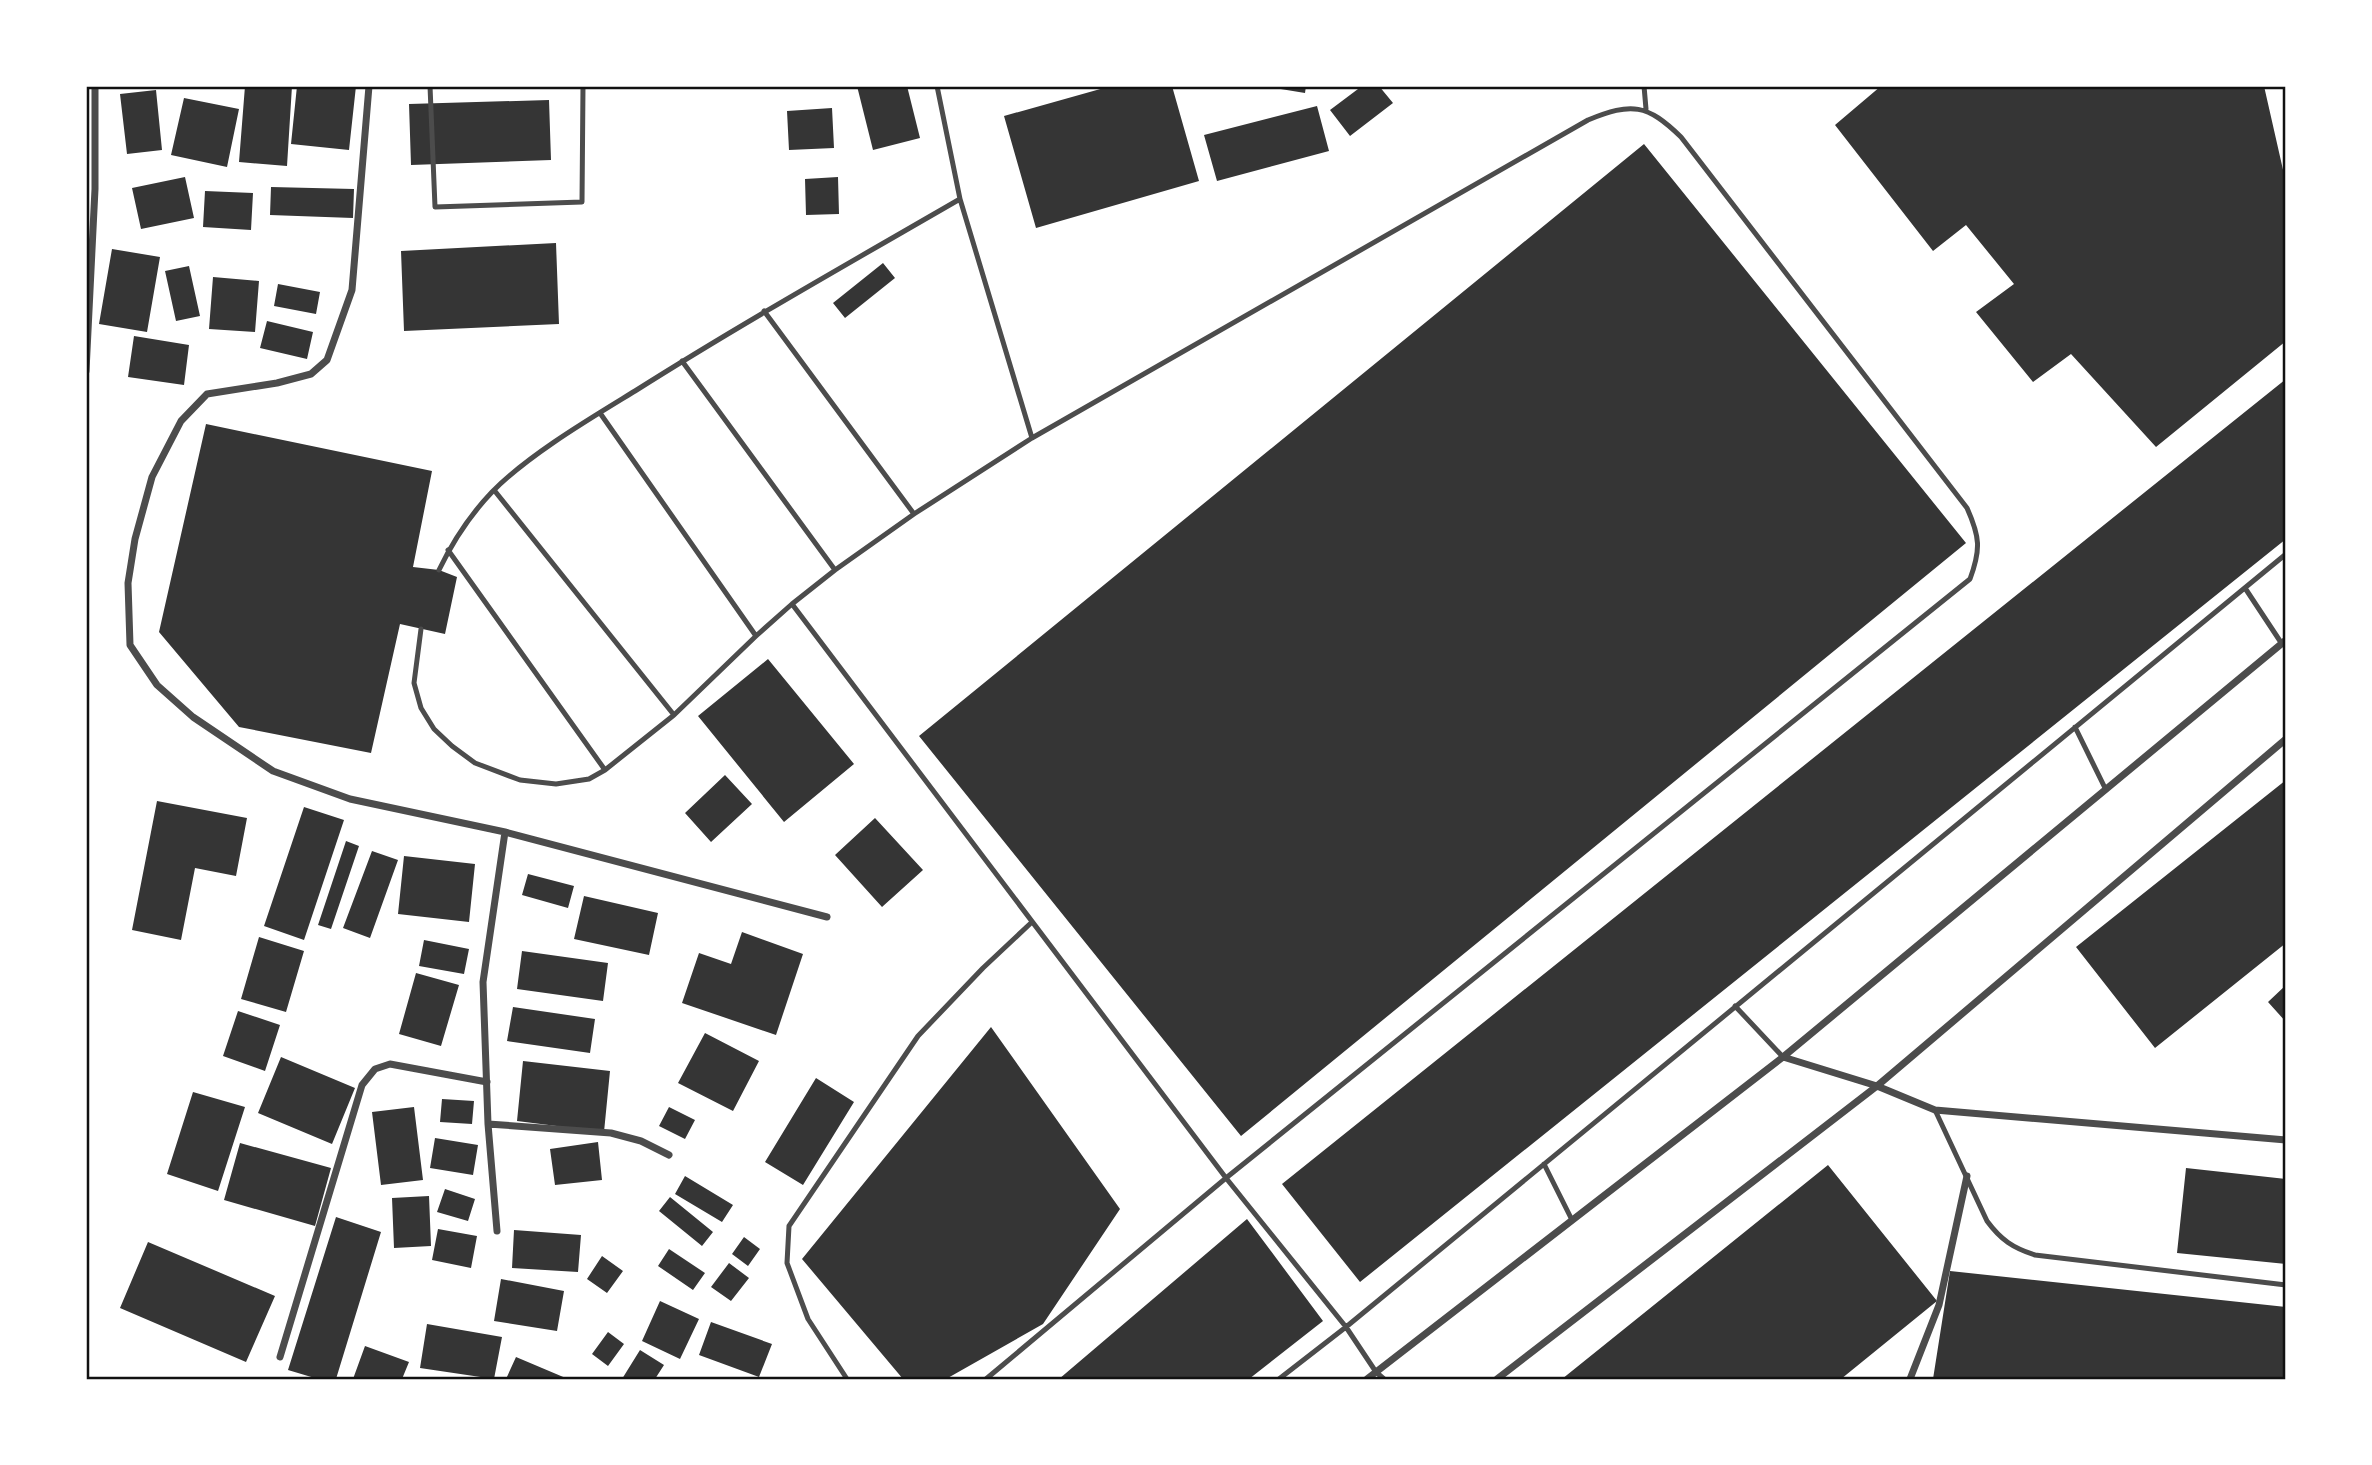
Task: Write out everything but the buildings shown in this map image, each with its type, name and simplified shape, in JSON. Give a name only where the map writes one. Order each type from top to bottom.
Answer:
[{"type":"street","points":[[86,371],[95,189],[95,86]]},
{"type":"street","points":[[369,86],[352,290],[327,360],[312,374],[277,383],[207,394],[181,421],[152,477],[135,539],[128,583],[130,645],[157,685],[193,717],[273,771],[350,799],[505,832],[827,917]]},
{"type":"street","points":[[1367,1379],[1783,1057],[2284,642]]},
{"type":"street","points":[[1497,1379],[1877,1086],[2286,739]]},
{"type":"street","points":[[497,1231],[488,1124],[483,982],[505,832]]},
{"type":"street","points":[[1783,1057],[1877,1086],[1936,1110],[2286,1140]]},
{"type":"street","points":[[280,1357],[362,1085],[375,1069],[390,1064],[487,1082]]},
{"type":"street","points":[[488,1124],[611,1133],[641,1141],[669,1155]]},
{"type":"street","points":[[1910,1379],[1939,1305],[1967,1176]]},
{"type":"lane","points":[[430,86],[435,207],[582,202],[583,86]]},
{"type":"lane","points":[[937,86],[960,200],[1032,438]]},
{"type":"lane","points":[[1644,86],[1646,109]]},
{"type":"lane","points":[[421,629],[414,683],[421,708],[433,729],[452,746],[475,763],[493,771],[537,783],[573,783],[589,779],[605,770],[674,715],[756,636],[835,570],[914,514],[1032,438],[1588,120],[1606,113],[1646,109],[1681,137],[1967,508],[1978,531],[1979,554],[1970,579],[1226,1178],[986,1379]]},
{"type":"lane","points":[[439,570],[470,517],[494,490],[537,455],[764,311],[960,200]]},
{"type":"lane","points":[[764,311],[914,514]]},
{"type":"lane","points":[[682,361],[835,570]]},
{"type":"lane","points":[[600,413],[756,636]]},
{"type":"lane","points":[[494,490],[674,715]]},
{"type":"lane","points":[[449,550],[605,770]]},
{"type":"lane","points":[[1279,1379],[1346,1327],[2286,554]]},
{"type":"lane","points":[[2245,587],[2284,642]]},
{"type":"lane","points":[[792,604],[1226,1178],[1346,1327],[1376,1372],[1384,1379]]},
{"type":"lane","points":[[2075,727],[2106,790]]},
{"type":"lane","points":[[846,1379],[808,1318],[791,1274],[787,1263],[789,1226],[918,1036],[983,968],[1032,922]]},
{"type":"lane","points":[[1735,1006],[1783,1057]]},
{"type":"lane","points":[[1936,1110],[1987,1221],[1998,1236],[2014,1249],[2035,1255],[2286,1285]]},
{"type":"lane","points":[[1544,1164],[1572,1220]]}]
